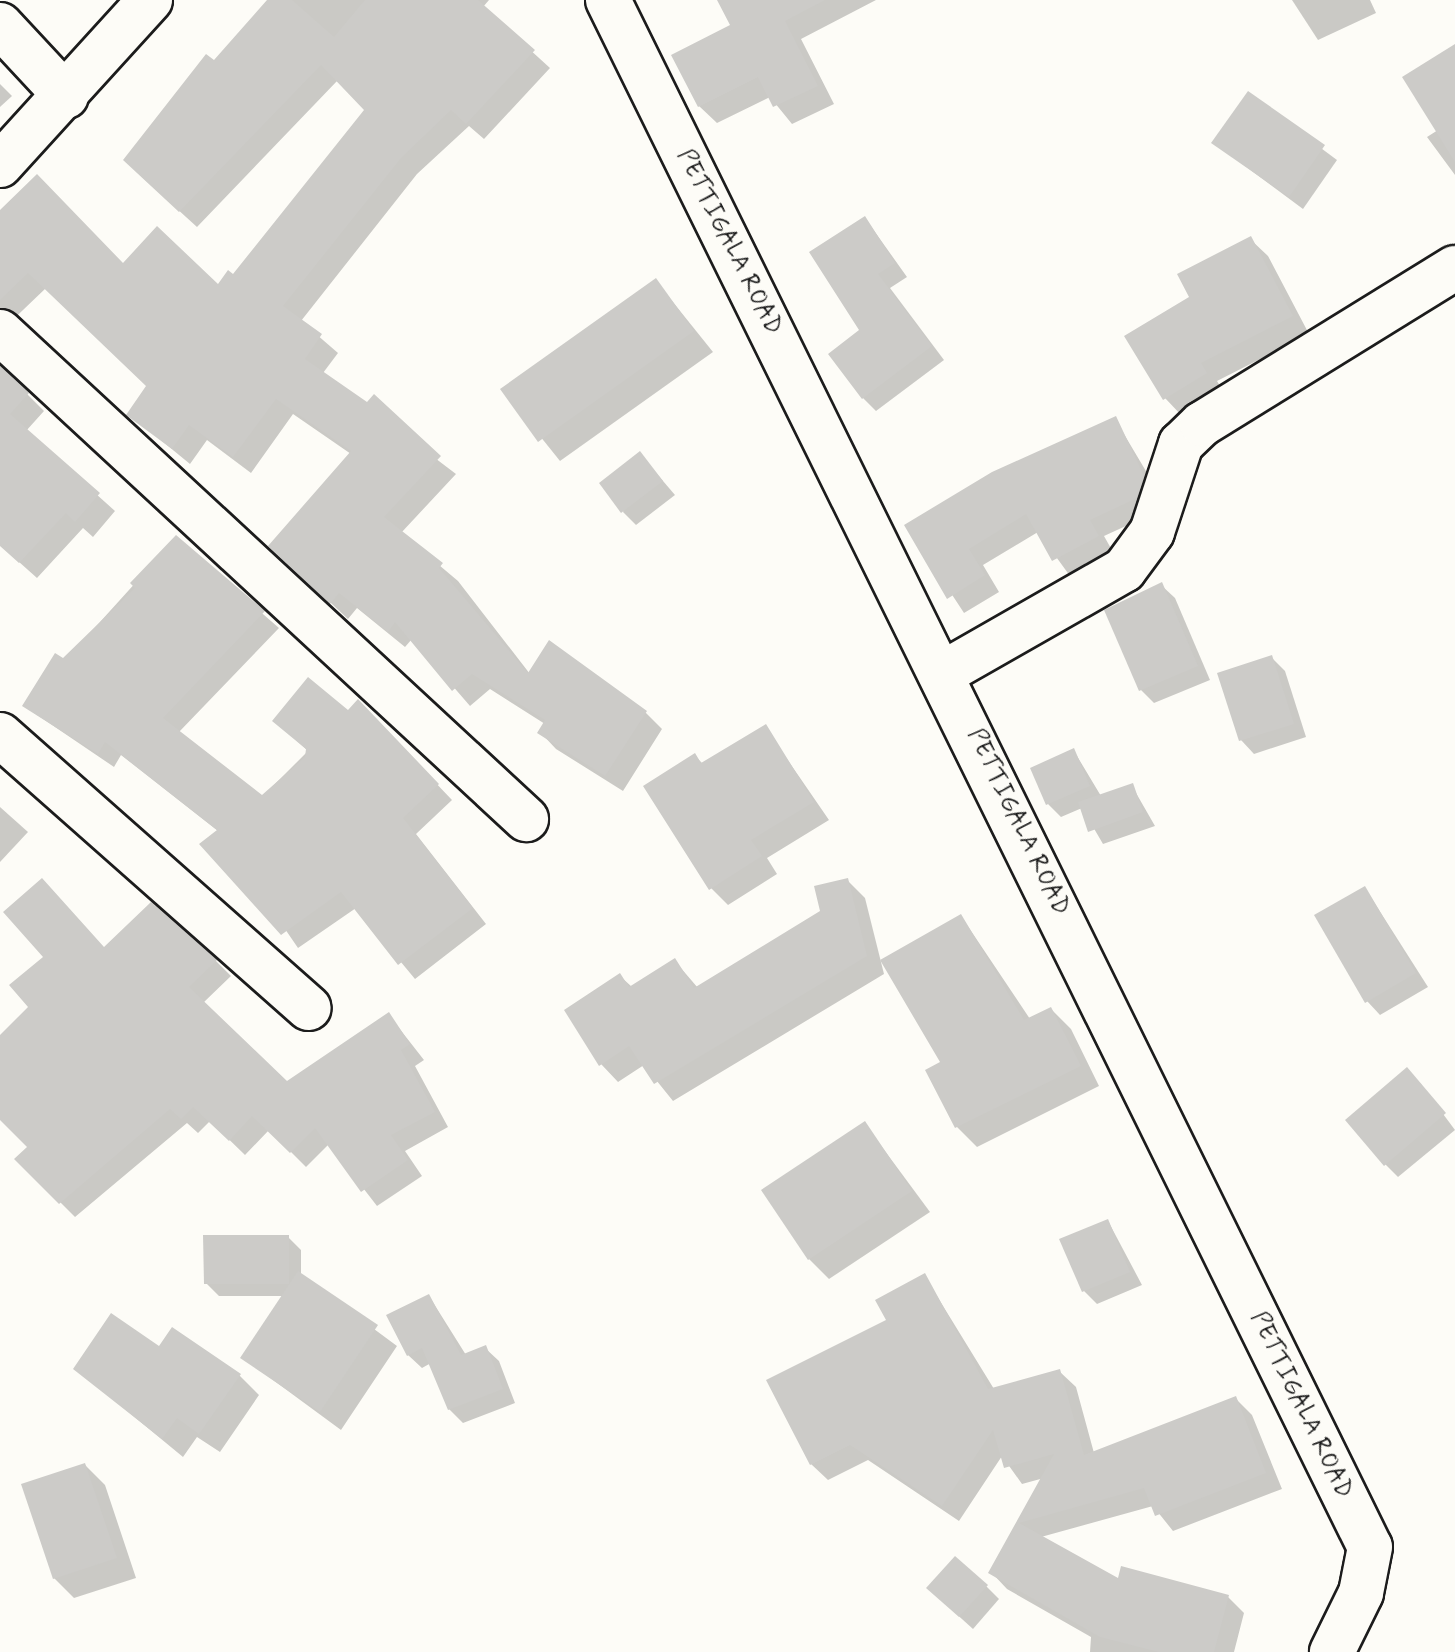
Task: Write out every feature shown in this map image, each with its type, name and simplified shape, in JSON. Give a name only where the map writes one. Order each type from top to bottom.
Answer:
[{"type":"street","points":[[0,165],[66,96],[150,0]]},
{"type":"street","name":"PETTIGALA ROAD","points":[[608,0],[945,672],[1370,1547],[1361,1593],[1332,1652]]},
{"type":"street","points":[[0,25],[66,96]]},
{"type":"street","points":[[945,672],[1124,570],[1152,532],[1181,444],[1202,424],[1455,268]]},
{"type":"street","points":[[0,332],[526,819]]},
{"type":"street","points":[[0,735],[309,1008]]},
{"type":"building","points":[[267,0],[292,0],[334,37],[365,0],[478,0],[535,50],[466,124],[451,110],[401,158],[283,306],[322,334],[305,359],[367,402],[374,394],[441,456],[384,517],[443,563],[439,568],[528,673],[549,640],[647,711],[605,776],[537,733],[545,720],[472,674],[452,691],[395,622],[388,632],[339,593],[330,604],[268,546],[351,451],[276,399],[233,457],[189,425],[172,449],[126,415],[146,386],[28,273],[0,300],[0,210],[37,174],[123,263],[157,226],[218,284],[228,270],[233,274],[364,110],[321,65],[179,212],[123,160],[206,54],[214,60]]},
{"type":"building","points":[[717,0],[825,0],[785,21],[818,86],[773,107],[758,77],[698,107],[671,55],[730,25]]},
{"type":"building","points":[[1455,44],[1455,162],[1402,77]]},
{"type":"building","points":[[1248,91],[1325,145],[1289,197],[1211,143]]},
{"type":"building","points":[[865,216],[895,263],[878,274],[932,346],[862,399],[828,354],[859,330],[809,252]]},
{"type":"building","points":[[1251,236],[1293,316],[1201,363],[1207,373],[1163,400],[1124,336],[1189,297],[1177,274]]},
{"type":"building","points":[[656,278],[694,331],[538,442],[500,389]]},
{"type":"building","points":[[0,366],[29,393],[10,414],[100,493],[75,522],[66,513],[19,563],[0,546]]},
{"type":"building","points":[[1116,416],[1144,476],[1137,498],[1090,520],[1099,536],[1052,561],[1026,514],[969,549],[985,575],[947,599],[904,525],[992,472]]},
{"type":"building","points":[[640,451],[663,481],[621,513],[599,483]]},
{"type":"building","points":[[176,535],[265,611],[163,718],[262,795],[305,757],[306,749],[272,721],[308,677],[348,710],[358,699],[439,784],[403,818],[473,908],[398,965],[341,892],[281,935],[199,844],[217,830],[105,742],[98,754],[22,706],[55,653],[63,658],[135,588],[130,583]]},
{"type":"building","points":[[1162,582],[1198,666],[1139,691],[1104,610]]},
{"type":"building","points":[[1272,655],[1294,724],[1239,741],[1217,673]]},
{"type":"building","points":[[766,724],[814,802],[751,840],[762,856],[709,890],[643,786],[695,753],[701,763]]},
{"type":"building","points":[[1074,748],[1090,786],[1046,805],[1030,768]]},
{"type":"building","points":[[1133,783],[1143,812],[1088,832],[1078,802]]},
{"type":"building","points":[[42,878],[104,947],[151,902],[217,960],[189,987],[287,1081],[389,1012],[410,1044],[401,1050],[435,1112],[391,1135],[408,1160],[361,1192],[315,1128],[290,1153],[252,1116],[229,1141],[193,1107],[181,1119],[170,1109],[59,1204],[14,1159],[27,1147],[0,1120],[0,1035],[28,1007],[9,985],[43,957],[3,912]]},
{"type":"building","points":[[848,878],[867,956],[654,1084],[629,1046],[599,1066],[564,1010],[620,973],[629,987],[675,958],[694,988],[820,911],[814,886]]},
{"type":"building","points":[[1365,886],[1416,973],[1365,1003],[1314,915]]},
{"type":"building","points":[[961,914],[1024,1020],[1051,1007],[1081,1066],[955,1128],[925,1070],[940,1062],[880,960]]},
{"type":"building","points":[[1407,1067],[1446,1113],[1384,1166],[1345,1120]]},
{"type":"building","points":[[865,1121],[912,1191],[808,1260],[761,1190]]},
{"type":"building","points":[[1108,1219],[1130,1272],[1082,1292],[1059,1239]]},
{"type":"building","points":[[203,1235],[289,1235],[289,1284],[204,1284]]},
{"type":"building","points":[[298,1271],[378,1325],[320,1412],[240,1358]]},
{"type":"building","points":[[925,1273],[988,1389],[1060,1369],[1084,1455],[1236,1396],[1266,1473],[1155,1516],[1144,1488],[1019,1523],[1118,1578],[1121,1566],[1229,1595],[1214,1652],[1159,1652],[1100,1637],[988,1573],[1054,1454],[1004,1468],[993,1430],[942,1506],[850,1445],[810,1465],[766,1380],[886,1320],[875,1300]]},
{"type":"building","points":[[429,1294],[461,1355],[486,1345],[503,1389],[448,1410],[422,1348],[407,1356],[386,1315]]},
{"type":"building","points":[[111,1313],[159,1346],[172,1327],[241,1374],[199,1434],[177,1418],[162,1439],[73,1369]]},
{"type":"building","points":[[85,1463],[117,1558],[53,1579],[21,1484]]},
{"type":"building","points":[[955,1556],[988,1585],[959,1617],[926,1588]]}]
